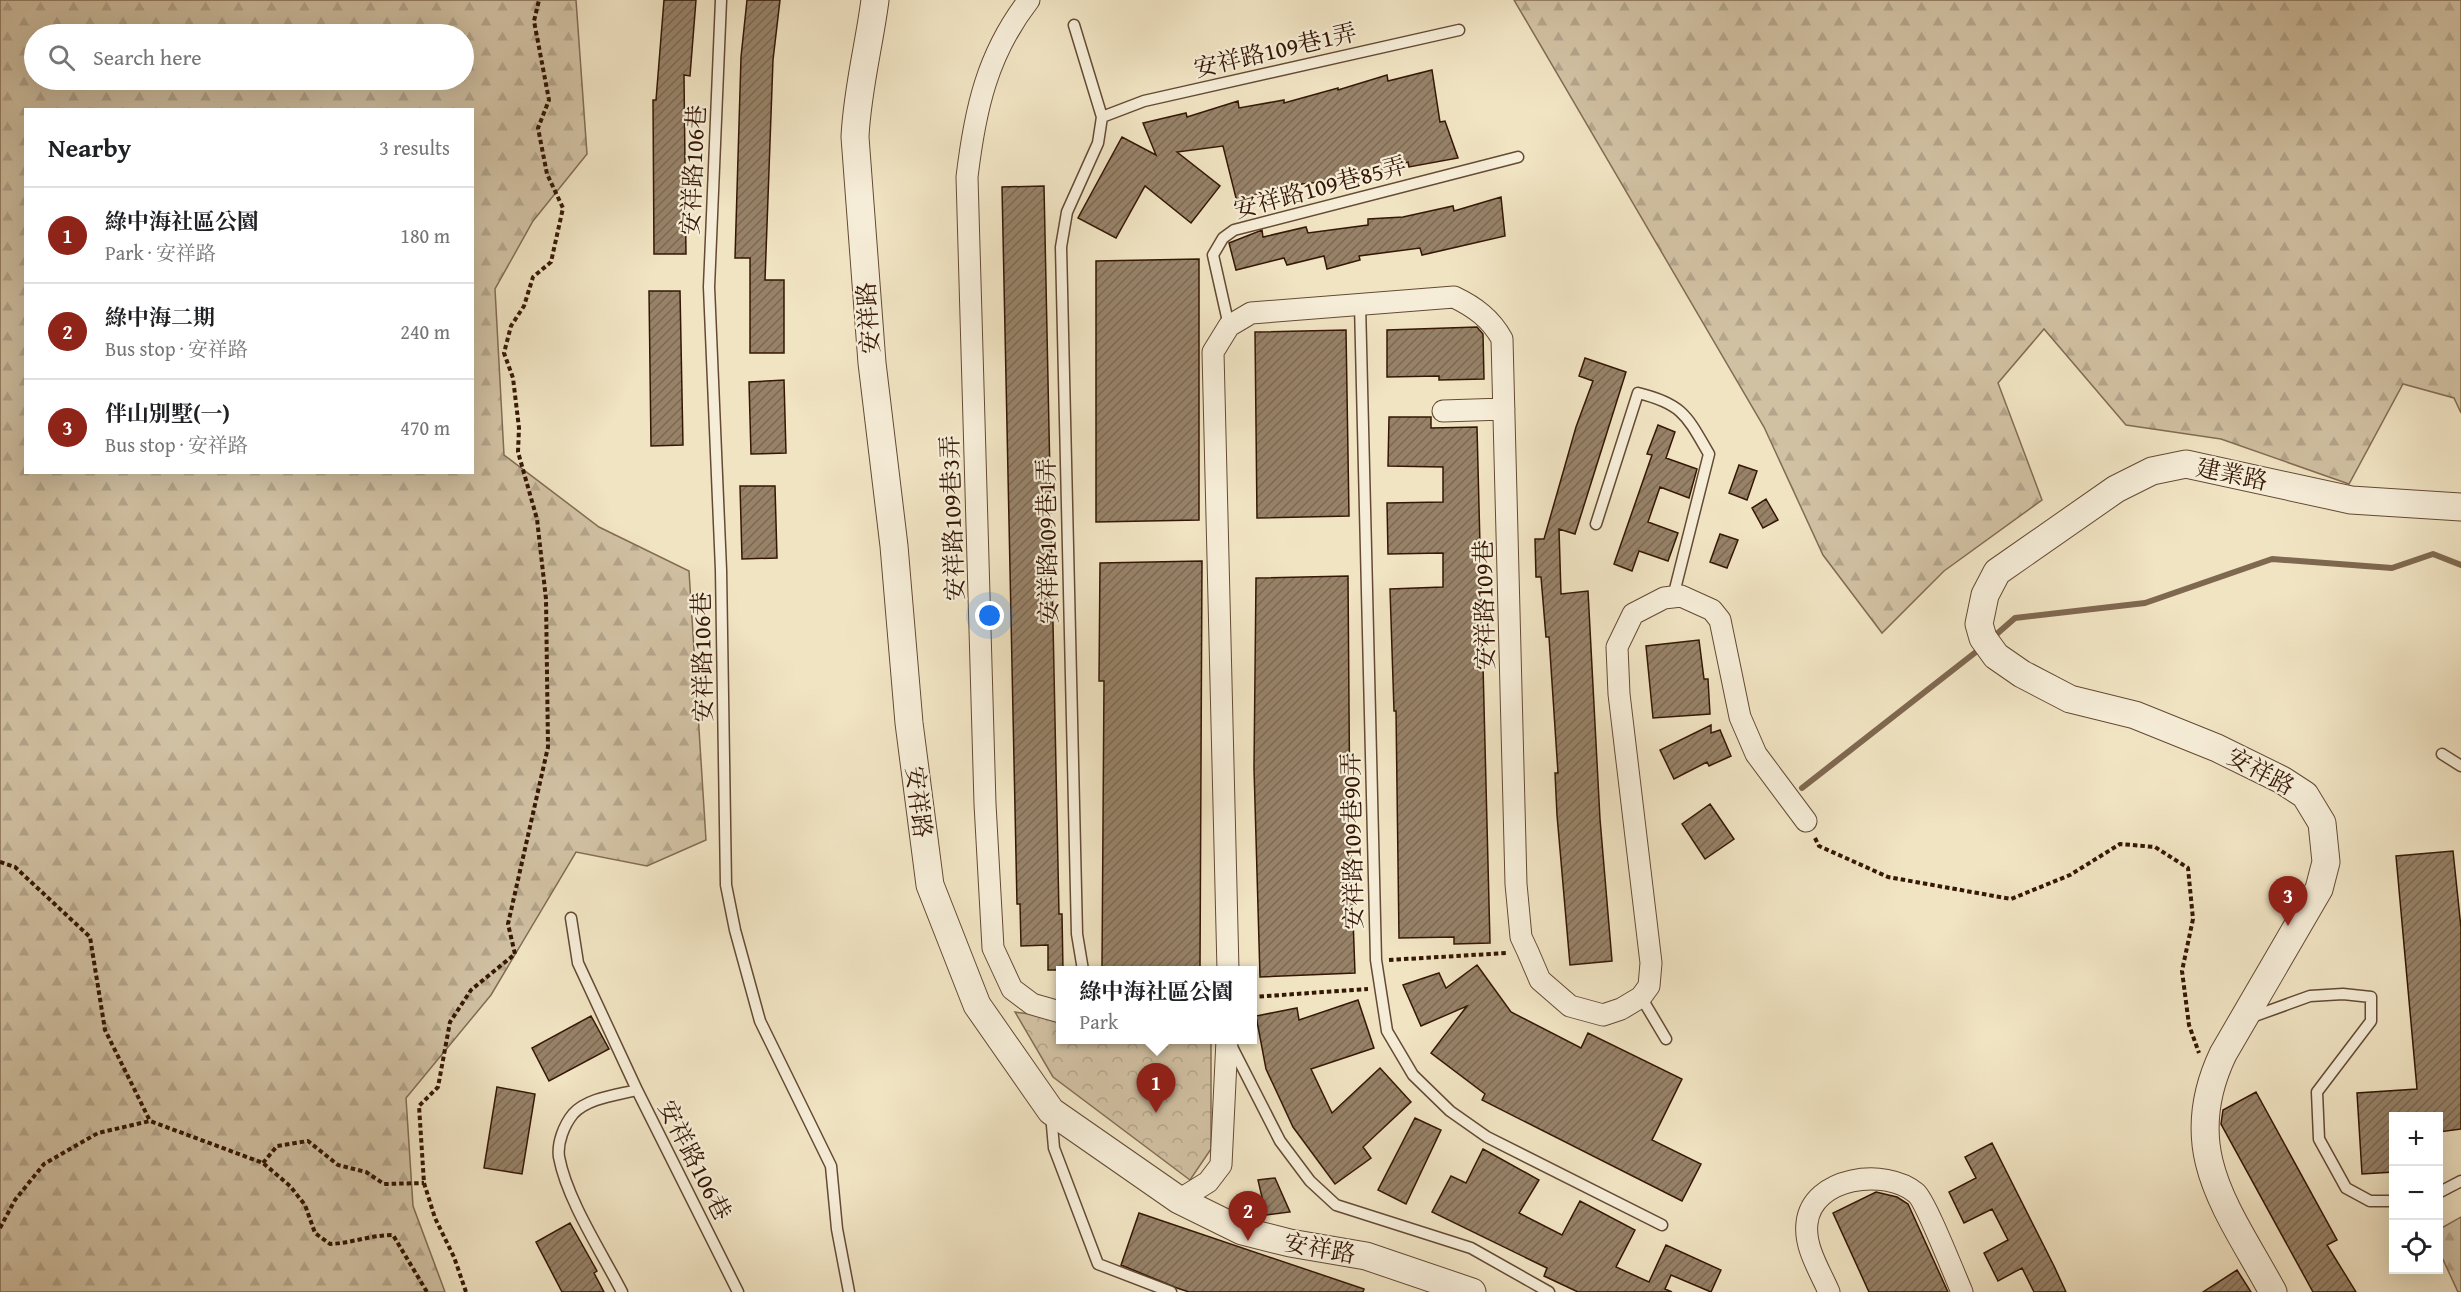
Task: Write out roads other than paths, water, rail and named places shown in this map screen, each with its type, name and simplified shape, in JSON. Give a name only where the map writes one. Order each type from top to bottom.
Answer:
[{"type":"street","name":"安祥路","points":[[874,0],[865,69],[856,102],[855,137],[872,363],[894,546],[909,723],[930,885],[976,1005],[1051,1111],[1179,1200],[1242,1231],[1290,1244],[1366,1256],[1472,1292]]},
{"type":"street","name":"安祥路109巷3弄","points":[[1029,0],[1015,19],[993,58],[974,119],[968,177],[985,804],[993,948],[1012,989],[1032,1004],[1056,1011]]},
{"type":"street","name":"安祥路109巷","points":[[1229,326],[1251,313],[1273,309],[1454,297],[1470,305],[1493,323],[1502,339],[1516,884],[1521,937],[1540,980],[1570,1006],[1604,1014],[1621,1009],[1641,997]]},
{"type":"street","points":[[1228,966],[1214,352],[1229,326]]},
{"type":"street","points":[[1443,411],[1504,409]]},
{"type":"street","name":"建業路","points":[[1996,572],[2116,489],[2152,471],[2186,464],[2351,500],[2461,507]]},
{"type":"street","name":"安祥路","points":[[1996,572],[1985,595],[1979,624],[1983,638],[1996,656],[2022,674],[2070,699],[2135,715],[2217,748],[2282,780],[2305,795],[2322,823],[2326,862],[2319,889],[2223,1054],[2211,1085],[2205,1112],[2205,1152],[2216,1188],[2274,1292]]},
{"type":"street","points":[[1641,997],[1649,986],[1651,963],[1619,694],[1617,647],[1633,614],[1664,598],[1681,596],[1712,610],[1720,620],[1740,717],[1756,754],[1806,821]]},
{"type":"street","points":[[1179,1200],[1208,1182],[1221,1165],[1228,1044]]},
{"type":"street","points":[[1829,1292],[1811,1252],[1807,1222],[1819,1197],[1845,1182],[1869,1177],[1901,1184],[1917,1194],[1962,1292]]},
{"type":"lane","name":"安祥路106巷","points":[[722,0],[709,287],[721,570],[726,885],[735,930],[759,1021],[831,1166],[837,1229],[849,1292]]},
{"type":"lane","name":"安祥路109巷1弄","points":[[1074,25],[1102,117],[1098,143],[1067,212],[1061,247],[1077,934],[1082,966]]},
{"type":"lane","name":"安祥路109巷1弄","points":[[1102,117],[1144,101],[1459,30]]},
{"type":"lane","name":"安祥路109巷85弄","points":[[1229,326],[1213,255],[1223,238],[1234,230],[1257,222],[1518,157]]},
{"type":"lane","name":"安祥路109巷90弄","points":[[1360,304],[1376,960],[1387,1032],[1413,1075],[1450,1111],[1487,1137],[1662,1225]]},
{"type":"lane","points":[[1596,524],[1638,393],[1662,399],[1685,414],[1709,454],[1673,597]]},
{"type":"lane","points":[[2442,754],[2461,766]]},
{"type":"lane","points":[[571,918],[578,963],[637,1090]]},
{"type":"lane","points":[[2244,1019],[2310,996],[2343,994],[2371,997],[2371,1021],[2317,1092],[2319,1139],[2346,1188],[2370,1201],[2389,1201]]},
{"type":"lane","points":[[1641,997],[1666,1039]]},
{"type":"lane","points":[[1230,1044],[1280,1141],[1310,1181],[1336,1205],[1471,1248],[1549,1292]]},
{"type":"lane","name":"安祥路106巷","points":[[622,1292],[578,1207],[559,1156],[562,1130],[573,1113],[587,1104],[637,1090],[738,1292]]},
{"type":"lane","points":[[1051,1111],[1054,1148],[1098,1264],[1171,1292]]},
{"type":"lane","points":[[2443,1191],[2461,1181]]},
{"type":"waterway","points":[[1991,639],[2015,618],[2145,603],[2272,559],[2392,568],[2433,554],[2461,565]]},
{"type":"waterway","points":[[1802,788],[1981,648]]},
{"type":"place","name":"伴山別墅(一)","points":[[2288,926]]},
{"type":"place","name":"綠中海社區公園","points":[[1156,1113]]},
{"type":"place","name":"綠中海二期","points":[[1248,1241]]}]
